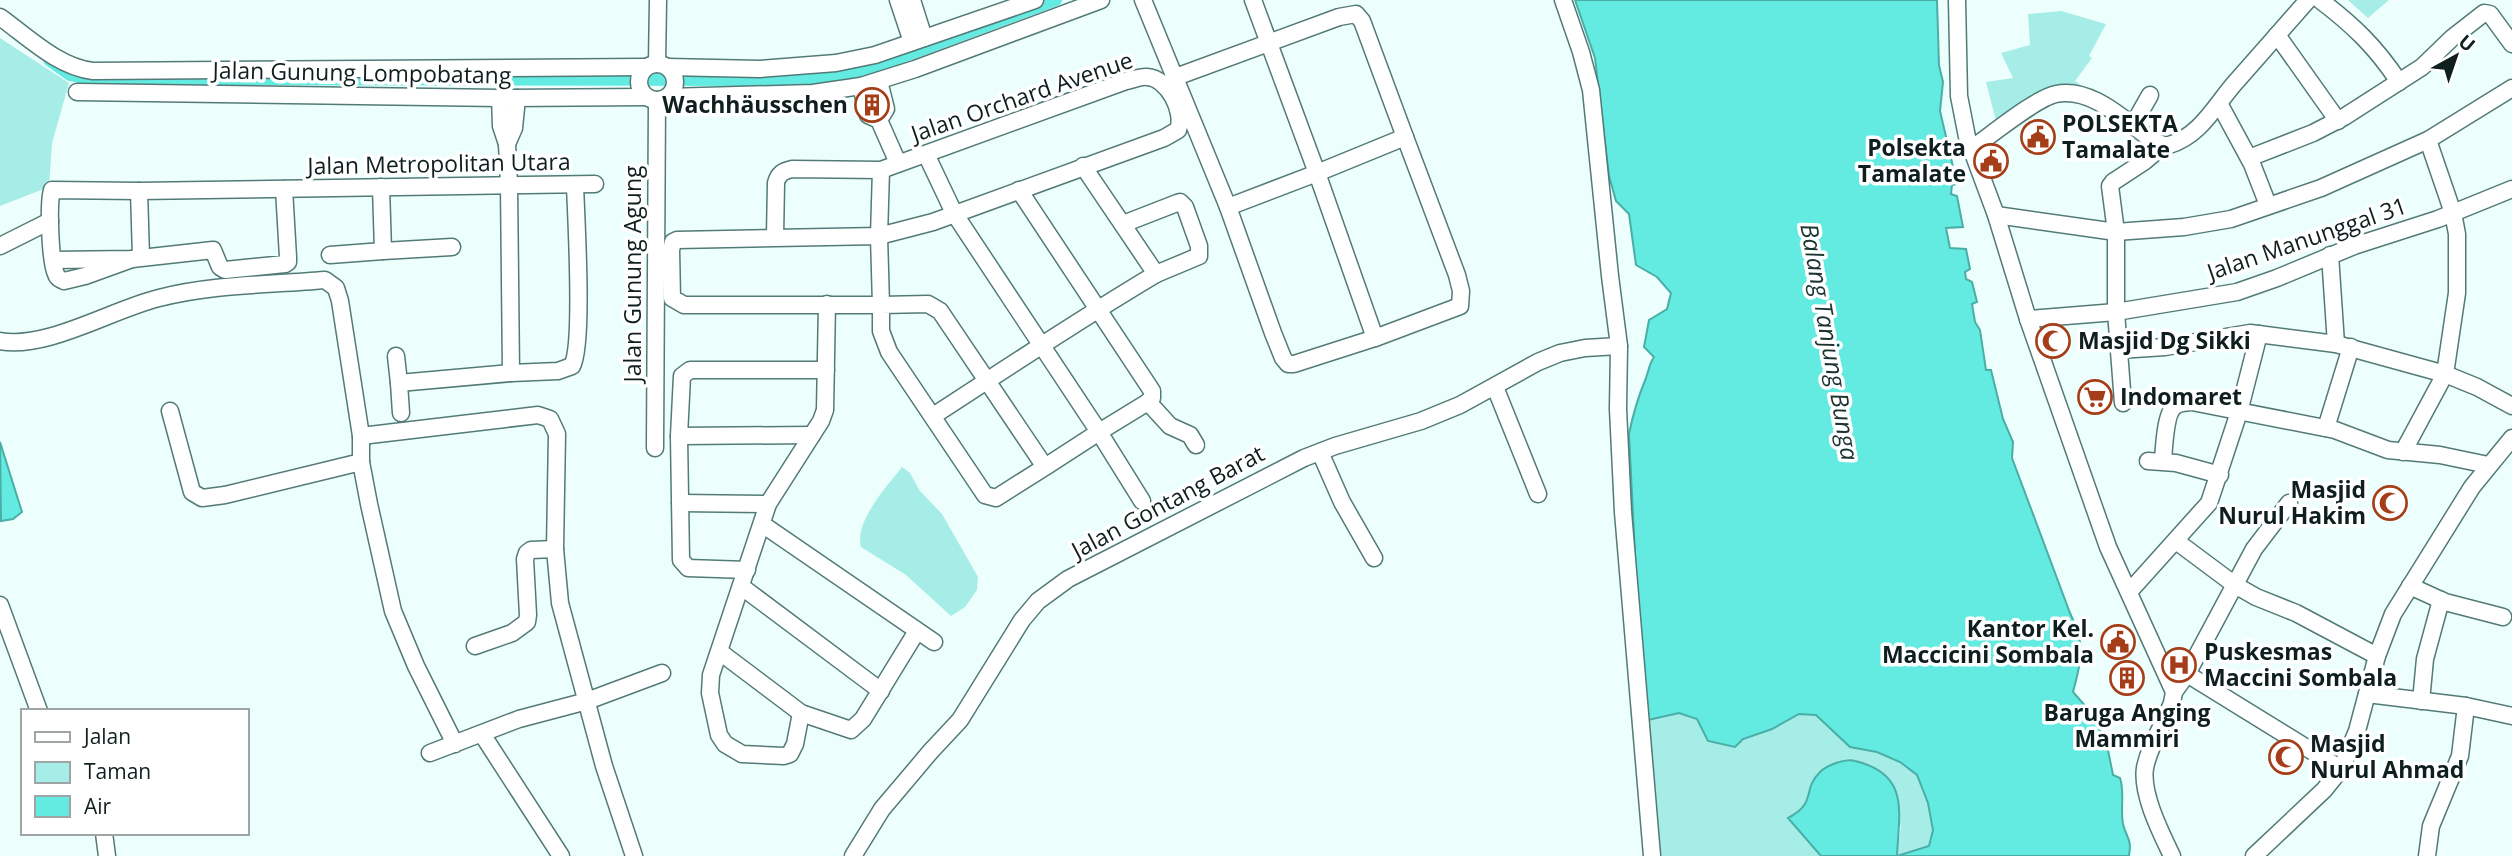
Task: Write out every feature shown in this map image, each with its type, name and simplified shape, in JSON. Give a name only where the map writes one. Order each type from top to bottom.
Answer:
[{"type":"street","points":[[657,68],[658,0]]},
{"type":"street","points":[[898,0],[918,40]]},
{"type":"street","points":[[912,0],[918,40]]},
{"type":"street","points":[[0,18],[61,61],[93,71],[761,69],[836,63],[875,55],[1035,0]]},
{"type":"street","name":"Jalan Gunung Lompobatang","points":[[77,92],[508,98],[813,93],[879,81],[1101,0]]},
{"type":"street","points":[[1143,0],[1174,78],[1228,207],[1285,362],[1294,364],[1375,338],[1460,306],[1457,275],[1359,16],[1353,14],[1339,17],[1174,78]]},
{"type":"street","points":[[1253,0],[1375,338]]},
{"type":"street","points":[[1563,0],[1591,90],[1609,276],[1619,346],[1618,420],[1623,512],[1652,856]]},
{"type":"street","points":[[1957,0],[1959,96],[1962,120],[1971,149],[1996,215],[2028,318],[2108,547],[2174,692]]},
{"type":"street","points":[[2123,403],[2116,312],[2116,232],[2110,187],[2113,182],[2164,145],[2190,134],[2220,105],[2232,87],[2308,0]]},
{"type":"street","points":[[2320,0],[2354,25],[2399,82]]},
{"type":"street","points":[[2249,158],[2338,121],[2427,63],[2452,38],[2487,12],[2512,44]]},
{"type":"street","points":[[2277,34],[2338,121]]},
{"type":"street","points":[[657,68],[675,82],[657,96],[638,82],[657,68]]},
{"type":"street","name":"Jalan Orchard Avenue","points":[[827,304],[684,305],[672,298],[673,242],[775,236],[879,236],[933,222],[1174,134],[1180,125],[1179,115],[1175,101],[1163,85],[1146,76],[881,170]]},
{"type":"street","points":[[879,81],[886,109],[879,120]]},
{"type":"street","points":[[860,86],[868,115],[879,120],[898,163]]},
{"type":"street","points":[[1996,215],[2116,232],[2208,223],[2245,215],[2321,188],[2428,140],[2512,88]]},
{"type":"street","points":[[1971,149],[2042,99],[2056,94],[2081,94],[2093,98],[2164,145]]},
{"type":"street","points":[[2133,125],[2150,95]]},
{"type":"street","name":"Jalan Gunung Agung","points":[[655,448],[657,96]]},
{"type":"street","points":[[508,98],[501,126],[507,144],[509,185],[511,373]]},
{"type":"street","points":[[2220,105],[2249,158],[2268,205]]},
{"type":"street","points":[[1228,207],[1405,137]]},
{"type":"street","points":[[2403,452],[2445,374],[2457,293],[2458,250],[2453,213],[2428,140]]},
{"type":"street","points":[[926,154],[954,213],[1044,346],[1142,501]]},
{"type":"street","points":[[1083,166],[1156,274]]},
{"type":"street","points":[[775,236],[776,183],[777,177],[784,171],[881,170],[879,236],[884,342],[989,498],[1003,494],[1152,398],[1152,391],[1099,308],[1018,190]]},
{"type":"street","name":"Jalan Metropolitan Utara","points":[[50,223],[51,194],[54,189],[139,191],[595,184]]},
{"type":"street","points":[[399,383],[558,371],[572,366],[576,356],[575,185]]},
{"type":"street","points":[[381,187],[383,251]]},
{"type":"street","points":[[0,246],[50,223],[55,274],[64,281],[136,258],[213,250],[220,267],[225,270],[286,264],[284,189]]},
{"type":"street","name":"Jalan Manunggal 31","points":[[2028,318],[2116,312],[2237,292],[2512,189]]},
{"type":"street","points":[[136,258],[139,191]]},
{"type":"street","points":[[933,416],[1099,308],[1156,274],[1199,256],[1199,246],[1185,207],[1180,202],[1123,224]]},
{"type":"street","points":[[331,255],[452,247]]},
{"type":"street","points":[[2326,428],[2344,346],[2330,255]]},
{"type":"street","points":[[0,341],[22,342],[48,336],[159,298],[233,286],[325,280],[336,288],[360,436],[361,462],[393,611],[416,666],[455,744]]},
{"type":"street","points":[[801,713],[795,744],[790,754],[742,754],[724,744],[719,735],[710,693],[712,674],[768,503],[825,410],[827,304],[918,303],[934,307],[945,318],[989,380],[1045,467]]},
{"type":"street","points":[[2119,350],[2165,347],[2259,334],[2344,346],[2445,374],[2512,406]]},
{"type":"street","points":[[2129,592],[2210,503],[2239,412],[2259,334]]},
{"type":"street","name":"Jalan Gontang Barat","points":[[853,856],[882,808],[960,720],[1022,621],[1038,601],[1068,579],[1275,472],[1320,452],[1421,421],[1495,387],[1538,362],[1560,354],[1592,347],[1619,346]]},
{"type":"street","points":[[396,356],[401,413]]},
{"type":"street","points":[[747,570],[695,569],[684,565],[681,560],[680,383],[685,372],[695,370],[826,370]]},
{"type":"street","points":[[1495,387],[1538,494]]},
{"type":"street","points":[[1148,402],[1170,426],[1190,435],[1196,446]]},
{"type":"street","points":[[2220,475],[2155,461],[2169,414],[2175,405],[2197,403],[2326,428],[2388,450],[2448,456],[2488,465]]},
{"type":"street","points":[[170,411],[192,492],[202,498],[225,495],[361,462]]},
{"type":"street","points":[[360,436],[513,418],[545,416],[553,423],[557,433],[555,549],[562,609],[604,766],[634,856]]},
{"type":"street","points":[[679,436],[812,435]]},
{"type":"street","points":[[2254,856],[2308,806],[2341,769],[2357,731],[2377,656],[2393,614],[2449,522],[2488,465],[2512,438]]},
{"type":"street","points":[[1320,452],[1342,502],[1374,558]]},
{"type":"street","points":[[680,503],[768,503]]},
{"type":"street","points":[[2172,856],[2154,813],[2144,778],[2145,766],[2172,703],[2174,692],[2187,674],[2254,549],[2289,503]]},
{"type":"street","points":[[762,524],[933,642]]},
{"type":"street","points":[[2176,541],[2235,585],[2256,597],[2296,613],[2377,656]]},
{"type":"street","points":[[475,646],[512,633],[527,622],[527,553],[531,550],[555,549]]},
{"type":"street","points":[[2410,586],[2441,600],[2503,617]]},
{"type":"street","points":[[742,587],[881,691]]},
{"type":"street","points":[[2421,701],[2425,659],[2441,600]]},
{"type":"street","points":[[0,605],[37,709]]},
{"type":"street","points":[[720,652],[801,713],[851,730],[863,719],[917,631]]},
{"type":"street","points":[[430,753],[537,713],[587,701],[662,673]]},
{"type":"street","points":[[2187,674],[2341,769]]},
{"type":"street","points":[[2367,694],[2466,706],[2512,716]]},
{"type":"street","points":[[2427,856],[2431,826],[2460,757],[2466,706]]},
{"type":"street","points":[[482,734],[561,856]]},
{"type":"street","points":[[104,835],[107,856]]},
{"type":"green space","points":[[2348,0],[2389,0],[2368,18]]},
{"type":"green space","points":[[2061,11],[2106,24],[2089,56],[2092,58],[2075,81],[2084,87],[2081,94],[2070,93],[1997,125],[1986,82],[2013,78],[2001,53],[2030,45],[2028,14]]},
{"type":"green space","points":[[0,38],[69,83],[52,143],[49,187],[0,206]]},
{"type":"green space","points":[[902,467],[910,473],[920,491],[942,514],[978,577],[977,590],[965,607],[951,616],[906,575],[861,547],[860,537],[867,516]]},
{"type":"green space","points":[[1679,713],[1743,739],[1773,728],[1799,714],[1816,715],[1850,747],[1877,752],[1900,762],[1917,775],[1928,803],[1933,830],[1929,846],[1897,856],[1901,826],[1808,794],[1808,802],[1788,818],[1821,856],[1655,856],[1648,720]]},
{"type":"water","name":"Balang Tanjung Bunga","points":[[1575,0],[1937,0],[1939,65],[1943,82],[1940,111],[1957,184],[1952,185],[1951,194],[1957,196],[1963,227],[1946,228],[1950,248],[1966,249],[1970,269],[1965,272],[1966,279],[1972,282],[1977,302],[1972,304],[1975,322],[1980,330],[1986,370],[1991,370],[2003,419],[2013,442],[2012,458],[2078,634],[2081,652],[2073,692],[2088,709],[2106,740],[2113,775],[2120,778],[2122,818],[2129,842],[2129,856],[1897,856],[1929,846],[1933,830],[1928,803],[1917,775],[1900,762],[1877,752],[1850,747],[1816,715],[1799,714],[1772,729],[1743,739],[1735,747],[1708,741],[1697,719],[1679,713],[1648,720],[1639,635],[1629,434],[1638,399],[1654,357],[1644,347],[1649,320],[1667,309],[1671,293],[1657,277],[1636,265],[1629,214],[1616,201],[1609,176],[1595,58]]},
{"type":"water","points":[[0,442],[22,512],[13,519],[1,521]]},
{"type":"water","points":[[1851,760],[1873,767],[1893,785],[1897,797],[1897,856],[1821,856],[1788,818],[1803,807],[1814,779],[1827,767]]},
{"type":"waterway","points":[[49,60],[70,75],[88,79],[793,80],[842,75],[881,65],[1056,0]]},
{"type":"place","name":"Wachhäusschen","points":[[872,105]]},
{"type":"place","name":"POLSEKTA Tamalate","points":[[2038,137]]},
{"type":"place","name":"Polsekta Tamalate","points":[[1991,161]]},
{"type":"place","name":"Masjid Dg Sikki","points":[[2053,341]]},
{"type":"place","name":"Indomaret","points":[[2095,397]]},
{"type":"place","name":"Masjid Nurul Hakim","points":[[2390,503]]},
{"type":"place","name":"Kantor Kel. Maccicini Sombala","points":[[2118,642]]},
{"type":"place","name":"Puskesmas Maccini Sombala","points":[[2179,665]]},
{"type":"place","name":"Baruga Anging Mammiri","points":[[2127,678]]},
{"type":"place","name":"Masjid Nurul Ahmad","points":[[2286,757]]}]
